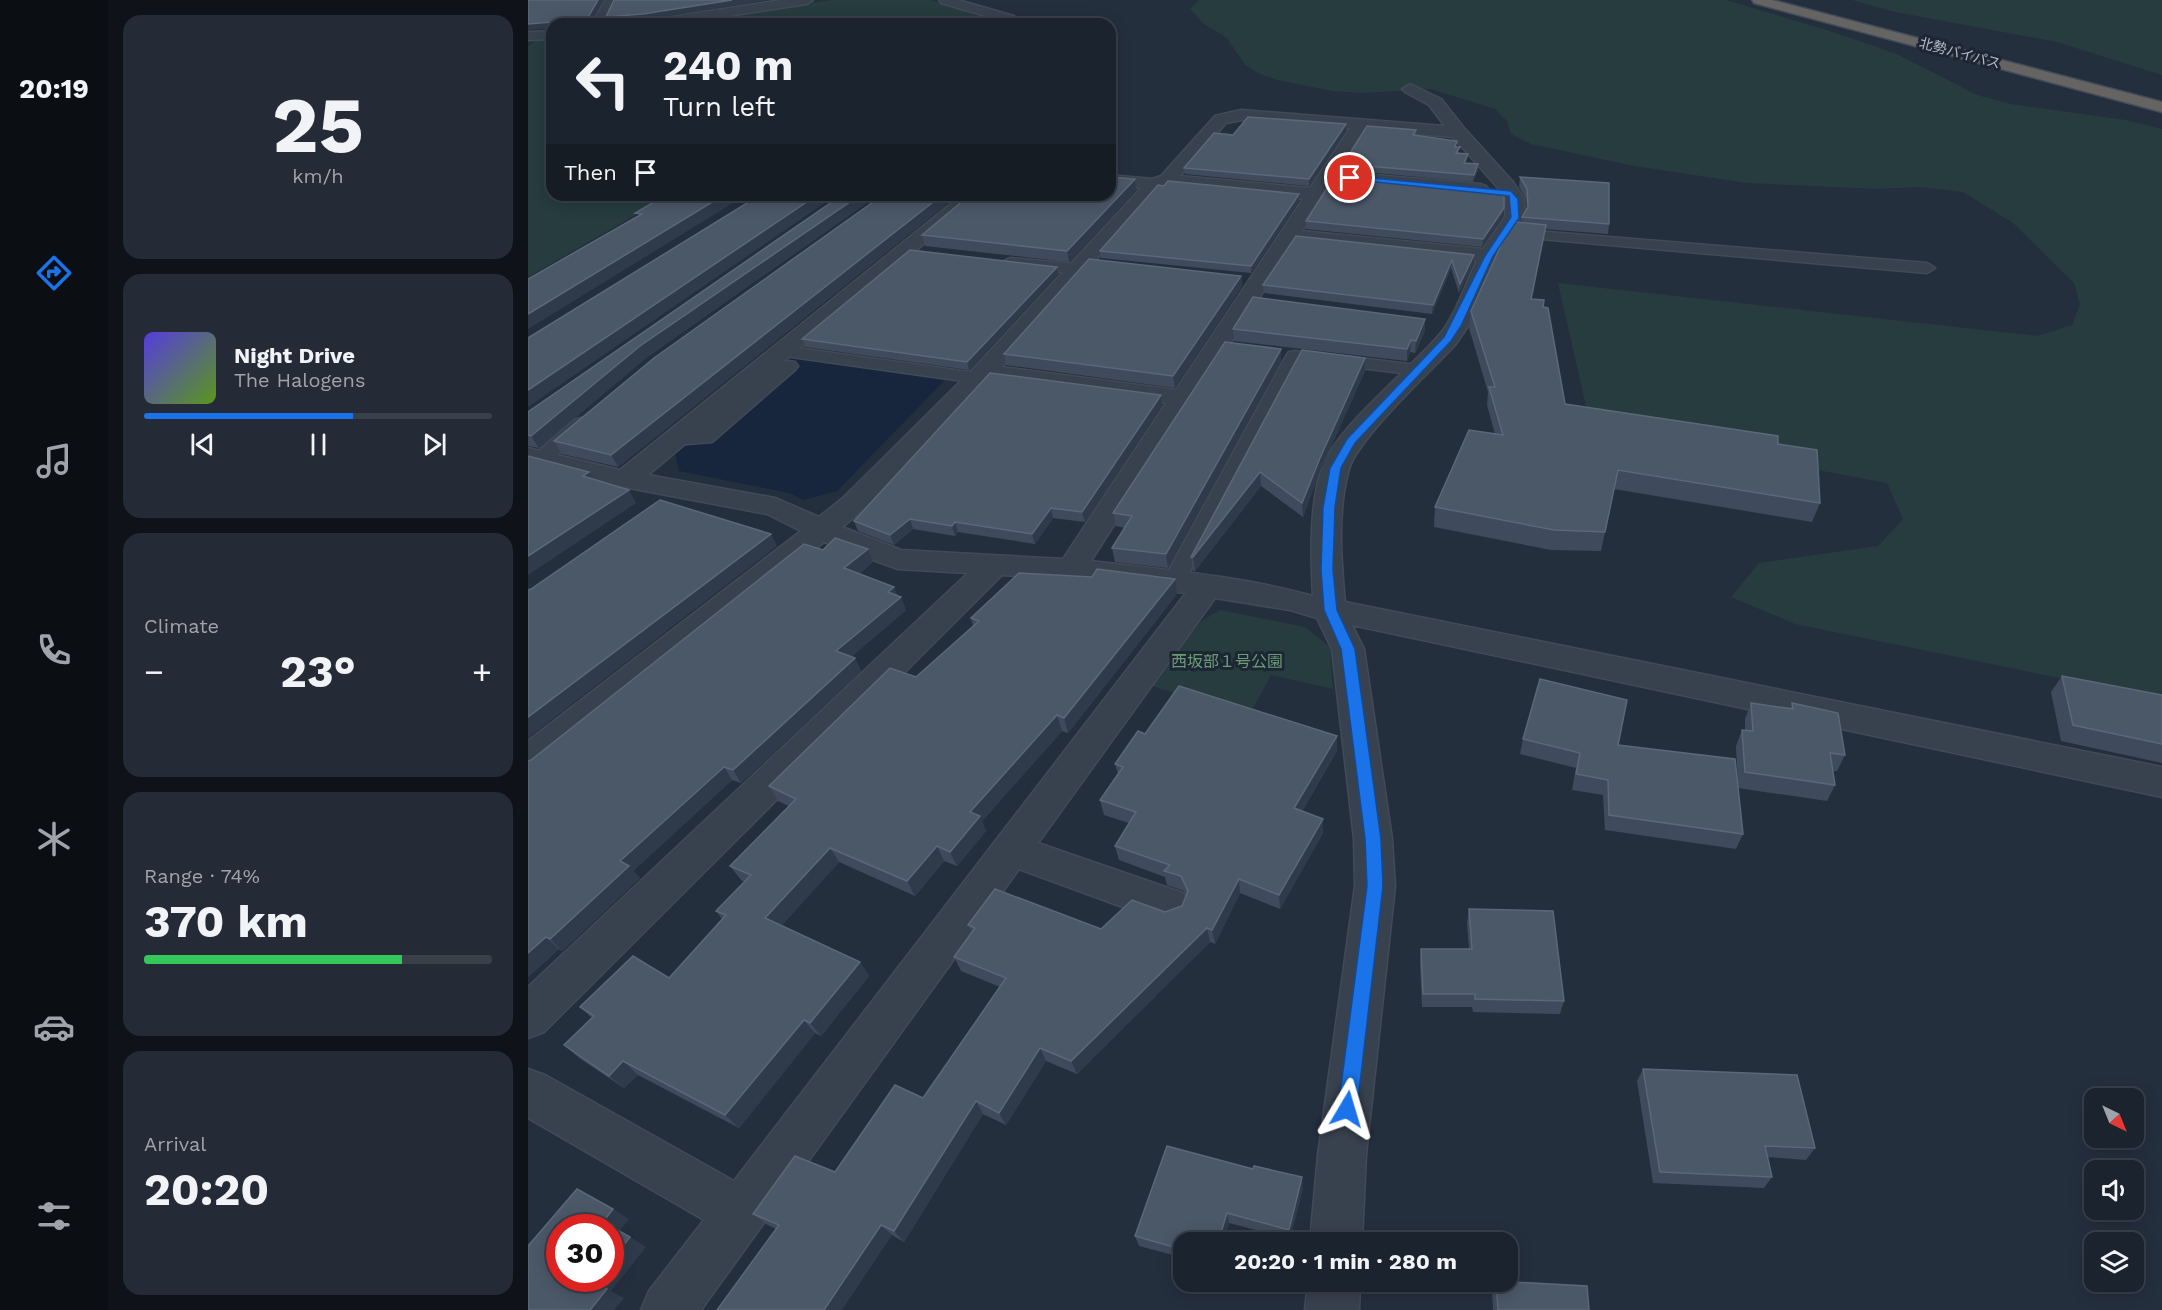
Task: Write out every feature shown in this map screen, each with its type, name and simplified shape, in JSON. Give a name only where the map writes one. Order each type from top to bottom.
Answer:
[{"type":"highway","name":"北勢バイパス","points":[[1758,0],[2162,107]]},
{"type":"street","points":[[602,18],[611,0]]},
{"type":"street","points":[[716,14],[719,0]]},
{"type":"street","points":[[689,18],[807,0]]},
{"type":"street","points":[[945,0],[1006,18]]},
{"type":"street","points":[[528,36],[546,35]]},
{"type":"street","points":[[1337,1232],[1342,1155],[1375,886],[1373,839],[1348,649],[1330,610],[1327,570],[1329,507],[1336,468],[1351,441],[1448,339],[1489,256],[1515,218],[1515,199],[1511,194],[1435,102],[1410,88]]},
{"type":"street","points":[[528,761],[853,504],[1088,265],[1150,190],[1221,119],[1241,115],[1458,132]]},
{"type":"street","points":[[1071,569],[1183,398],[1228,347],[1250,287],[1360,126]]},
{"type":"street","points":[[1116,180],[1320,185],[1511,194]]},
{"type":"street","points":[[626,479],[675,439],[786,359],[906,250],[966,201]]},
{"type":"street","points":[[1287,235],[1489,256]]},
{"type":"street","points":[[1250,287],[1269,303]]},
{"type":"street","points":[[1433,323],[1456,326]]},
{"type":"street","points":[[981,375],[1183,398]]},
{"type":"street","points":[[538,464],[775,507],[842,539],[898,559],[1071,569],[1191,583],[1292,600],[1330,610],[2162,782]]},
{"type":"street","points":[[651,508],[679,489]]},
{"type":"street","points":[[528,1017],[995,564]]},
{"type":"street","points":[[668,1310],[1012,850],[1191,583]]},
{"type":"street","points":[[1012,850],[1169,906]]},
{"type":"street","points":[[528,1092],[741,1212]]},
{"type":"street","points":[[1332,1310],[1333,1292]]},
{"type":"lane","points":[[1505,232],[1927,268]]},
{"type":"lane","points":[[906,250],[929,253]]},
{"type":"lane","points":[[997,260],[1088,265]]},
{"type":"lane","points":[[1273,353],[1418,370]]},
{"type":"lane","points":[[1191,583],[1306,357]]},
{"type":"lane","points":[[786,359],[981,375]]},
{"type":"lane","points":[[538,464],[592,415]]},
{"type":"green space","points":[[831,0],[931,0],[989,18],[706,18]]},
{"type":"green space","points":[[1199,0],[1726,0],[1827,30],[1897,54],[1977,95],[2011,104],[2126,120],[2162,129],[2162,699],[1795,624],[1731,597],[1759,563],[1878,546],[1903,519],[1887,483],[1591,428],[1558,283],[2038,336],[2072,325],[2080,304],[2074,283],[2013,223],[1963,192],[1919,187],[1877,189],[1747,183],[1634,166],[1531,144],[1511,134],[1507,121],[1495,109],[1431,89],[1362,93],[1332,91],[1278,80],[1258,73],[1245,65],[1227,38],[1204,24],[1190,9]]},
{"type":"green space","points":[[1852,0],[2162,0],[2162,75],[2057,42],[1895,12]]},
{"type":"green space","points":[[546,39],[546,201],[660,201],[528,277],[528,46],[537,40]]},
{"type":"green space","name":"西坂部１号公園","points":[[1220,610],[1305,627],[1330,647],[1333,689],[1271,675],[1249,716],[1152,686],[1200,622]]},
{"type":"water","points":[[791,356],[948,377],[837,491],[804,500],[789,493],[679,471],[675,453],[688,442],[713,440],[780,365]]},
{"type":"building","points":[[528,0],[598,0],[588,18],[546,18],[546,22],[528,24]]},
{"type":"building","points":[[614,0],[732,0],[643,14],[606,17]]},
{"type":"building","points":[[1248,117],[1346,124],[1309,179],[1184,168],[1214,133],[1233,135]]},
{"type":"building","points":[[1367,126],[1416,130],[1413,135],[1457,141],[1455,147],[1460,147],[1456,153],[1468,154],[1464,163],[1478,164],[1474,175],[1343,164]]},
{"type":"building","points":[[1116,177],[1135,179],[1116,199]]},
{"type":"building","points":[[1334,177],[1504,192],[1504,208],[1483,239],[1306,221]]},
{"type":"building","points":[[1520,177],[1609,183],[1609,224],[1522,217],[1528,207],[1527,189]]},
{"type":"building","points":[[1168,181],[1299,194],[1251,266],[1100,251],[1158,185],[1164,186]]},
{"type":"building","points":[[656,201],[714,201],[528,314],[528,279],[642,214],[635,213]]},
{"type":"building","points":[[750,201],[808,201],[528,390],[528,338]]},
{"type":"building","points":[[833,201],[851,201],[640,346],[531,436],[528,435],[528,412]]},
{"type":"building","points":[[875,201],[934,201],[611,455],[554,441],[654,358]]},
{"type":"building","points":[[963,201],[1114,201],[1067,251],[922,235]]},
{"type":"building","points":[[1515,222],[1546,225],[1531,299],[1544,300],[1543,307],[1548,308],[1565,404],[1778,436],[1778,444],[1817,450],[1820,503],[1618,470],[1605,532],[1554,530],[1435,507],[1469,430],[1503,435],[1489,387],[1495,387],[1471,311],[1503,241]]},
{"type":"building","points":[[1296,236],[1474,255],[1460,284],[1452,260],[1433,305],[1263,285]]},
{"type":"building","points":[[910,250],[1057,267],[967,362],[802,339]]},
{"type":"building","points":[[1089,259],[1241,276],[1173,376],[1004,354]]},
{"type":"building","points":[[1253,297],[1425,319],[1416,341],[1411,340],[1407,349],[1233,329]]},
{"type":"building","points":[[1225,342],[1281,349],[1166,554],[1112,548],[1132,516],[1113,513]]},
{"type":"building","points":[[1302,350],[1365,358],[1302,503],[1260,472],[1191,557]]},
{"type":"building","points":[[990,373],[1161,395],[1082,512],[1051,508],[1032,534],[955,522],[952,526],[910,519],[890,535],[854,521]]},
{"type":"building","points":[[528,456],[589,472],[583,476],[629,490],[528,556]]},
{"type":"building","points":[[660,500],[771,534],[528,717],[528,590]]},
{"type":"building","points":[[835,538],[868,549],[844,568],[894,587],[888,592],[901,597],[836,651],[855,658],[733,770],[724,767],[620,861],[629,866],[550,939],[546,937],[528,953],[528,761],[804,544],[823,550]]},
{"type":"building","points":[[1097,569],[1175,579],[1064,718],[1057,715],[970,812],[980,816],[950,852],[937,846],[907,881],[830,848],[765,918],[860,962],[810,1023],[804,1020],[725,1115],[623,1061],[609,1076],[564,1045],[594,1016],[580,1007],[633,956],[669,978],[726,915],[716,911],[751,875],[730,866],[796,799],[769,786],[890,668],[916,677],[979,621],[971,618],[1019,573],[1092,577]]},
{"type":"building","points":[[2062,676],[2162,695],[2162,744],[2073,725]]},
{"type":"building","points":[[1540,679],[1627,700],[1618,745],[1735,759],[1743,834],[1609,815],[1608,780],[1576,774],[1580,753],[1523,739]]},
{"type":"building","points":[[1179,686],[1337,736],[1294,808],[1323,819],[1279,895],[1239,879],[1212,930],[1207,928],[1071,1061],[1040,1048],[999,1113],[976,1101],[894,1231],[881,1225],[824,1310],[717,1310],[779,1225],[753,1214],[795,1156],[835,1172],[895,1085],[923,1098],[1006,978],[954,957],[975,928],[968,925],[995,889],[1101,929],[1132,900],[1165,912],[1182,906],[1188,891],[1181,876],[1164,871],[1170,865],[1115,846],[1136,812],[1100,800],[1123,767],[1115,764],[1138,731],[1145,734]]},
{"type":"building","points":[[1751,703],[1793,709],[1792,703],[1838,713],[1845,755],[1830,753],[1835,785],[1745,772],[1742,730],[1753,731]]},
{"type":"building","points":[[1469,909],[1553,911],[1564,1001],[1475,999],[1475,994],[1423,994],[1421,949],[1472,949]]},
{"type":"building","points":[[1643,1069],[1797,1075],[1815,1148],[1765,1146],[1772,1177],[1660,1172]]},
{"type":"building","points":[[1167,1146],[1253,1169],[1254,1166],[1302,1177],[1289,1230],[1227,1213],[1221,1232],[1173,1232],[1173,1247],[1135,1236]]},
{"type":"building","points":[[577,1189],[613,1209],[609,1214],[556,1214]]},
{"type":"building","points":[[546,1225],[546,1292],[605,1292],[590,1310],[528,1310],[528,1246]]},
{"type":"building","points":[[624,1234],[630,1237],[624,1244]]},
{"type":"building","points":[[1518,1282],[1587,1286],[1589,1310],[1498,1310],[1497,1292],[1518,1292]]},
{"type":"route","points":[[1347,1109],[1375,886],[1373,839],[1348,649],[1330,610],[1327,570],[1329,507],[1336,468],[1351,441],[1448,339],[1489,256],[1515,218],[1515,199],[1511,194],[1350,178]]}]
